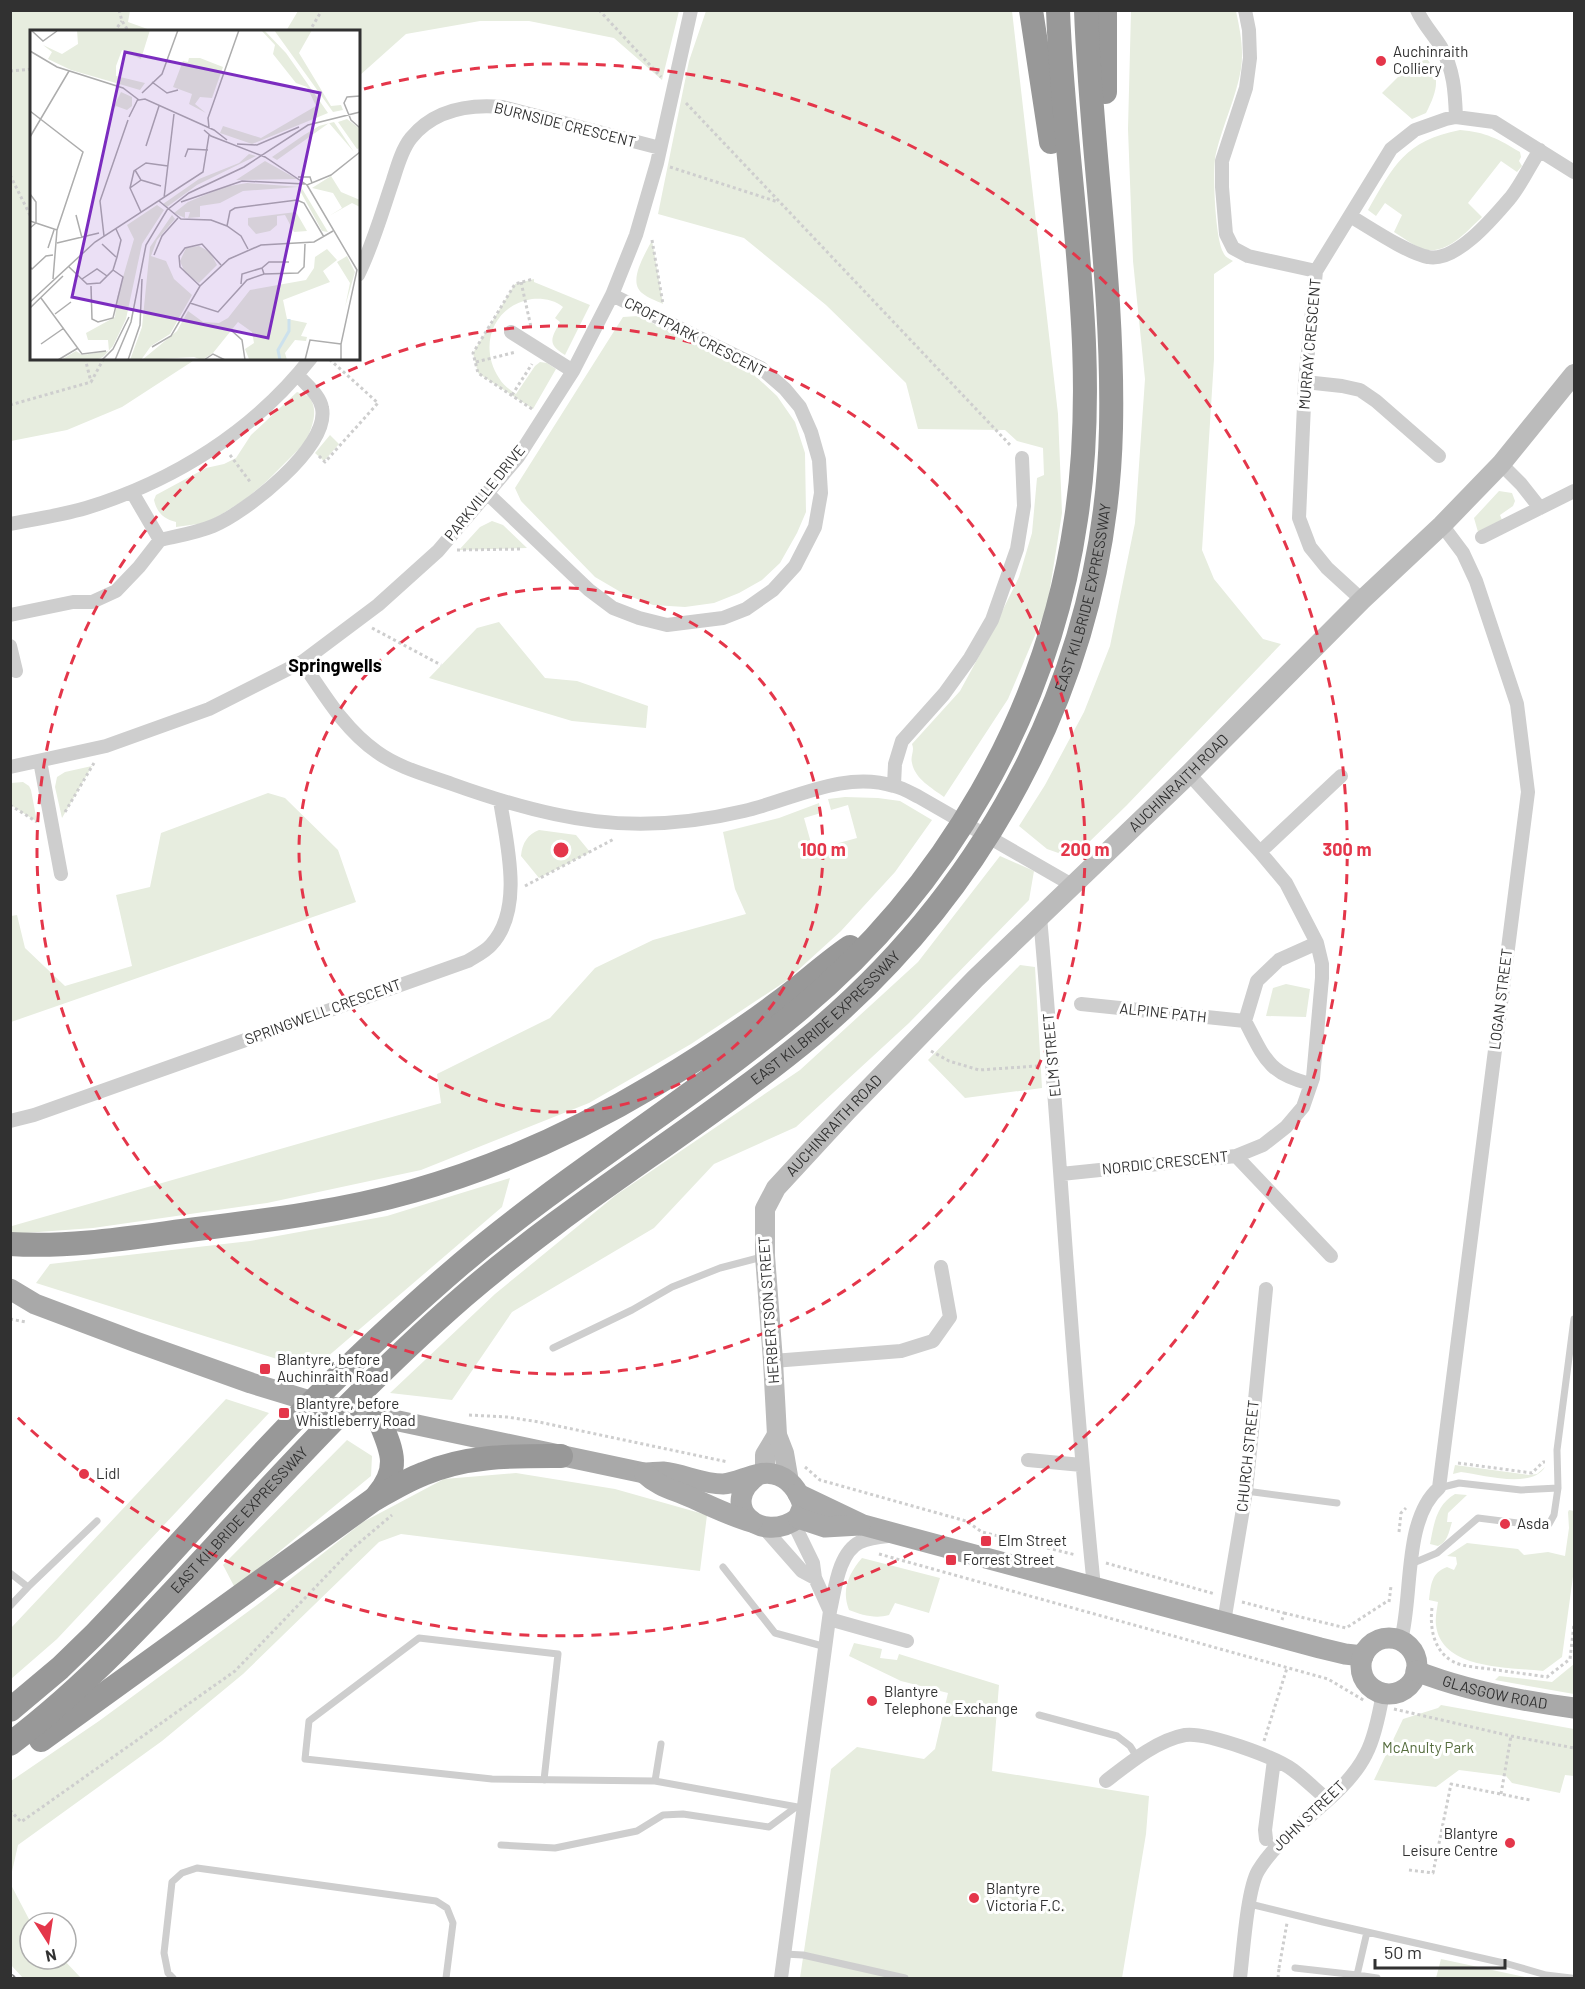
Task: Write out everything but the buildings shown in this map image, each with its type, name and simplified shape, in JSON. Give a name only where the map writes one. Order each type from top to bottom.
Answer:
[{"type":"highway","points":[[1031,10],[1054,160],[1077,250]]},
{"type":"highway","name":"EAST KILBRIDE EXPRESSWAY","points":[[10,1710],[60,1668],[95,1634],[283,1432],[331,1384],[464,1261],[552,1193],[729,1065],[797,1011],[848,965],[896,914],[932,869],[966,819],[993,773],[1026,703],[1046,649],[1060,600],[1077,518],[1082,468],[1085,382],[1058,10]]},
{"type":"highway","name":"EAST KILBRIDE EXPRESSWAY","points":[[10,1744],[70,1696],[101,1667],[314,1439],[466,1294],[556,1222],[759,1077],[851,1000],[904,947],[956,883],[991,831],[1044,734],[1071,662],[1095,570],[1109,478],[1110,338],[1086,10]]},
{"type":"highway","points":[[1101,213],[1106,10]]},
{"type":"highway","points":[[10,1244],[43,1246],[91,1242],[285,1218],[352,1206],[414,1191],[461,1175],[514,1155],[581,1125],[658,1083],[779,1002],[826,964],[896,914]]},
{"type":"highway","points":[[373,1500],[387,1485],[393,1462],[391,1449],[378,1417]]},
{"type":"highway","points":[[10,1760],[20,1756],[373,1500],[423,1473],[455,1463],[497,1456],[561,1456]]},
{"type":"main road","points":[[10,1289],[35,1304],[250,1383],[323,1405],[644,1473],[663,1472],[723,1484],[761,1474],[781,1477],[794,1488],[863,1525],[1345,1654],[1363,1656]]},
{"type":"main road","points":[[10,1308],[35,1304]]},
{"type":"main road","points":[[644,1473],[657,1484],[730,1516],[758,1525],[778,1528],[795,1520],[802,1506],[794,1488]]},
{"type":"main road","points":[[758,1525],[742,1511],[741,1494],[748,1482],[761,1474]]},
{"type":"main road","points":[[795,1520],[825,1527],[863,1525]]},
{"type":"main road","points":[[1392,1638],[1401,1640],[1412,1649],[1416,1658],[1416,1671],[1413,1679],[1404,1689],[1381,1700],[1375,1689],[1365,1680],[1362,1671],[1363,1656],[1371,1644],[1377,1641],[1392,1638]]},
{"type":"main road","name":"GLASGOW ROAD","points":[[1416,1671],[1478,1690],[1538,1704],[1575,1708]]},
{"type":"street","name":"PARKVILLE DRIVE","points":[[10,767],[104,747],[209,709],[302,662],[378,604],[438,551],[518,457],[573,371],[612,295],[636,235],[657,163],[691,10]]},
{"type":"street","points":[[1245,10],[1249,30],[1250,58],[1247,78],[1222,161],[1226,234],[1233,248],[1248,256],[1316,271]]},
{"type":"street","points":[[1417,10],[1450,66],[1455,85],[1456,117]]},
{"type":"street","name":"BURNSIDE CRESCENT","points":[[360,270],[410,139],[432,119],[456,109],[480,105],[502,106],[660,148]]},
{"type":"street","name":"MURRAY CRESCENT","points":[[1362,600],[1327,568],[1310,546],[1299,518],[1305,381],[1316,271],[1391,149],[1415,130],[1456,117],[1494,122],[1575,172]]},
{"type":"street","points":[[1350,216],[1411,250],[1428,257],[1444,256],[1461,247],[1512,196],[1540,150]]},
{"type":"street","name":"CROFTPARK CRESCENT","points":[[488,494],[589,590],[613,608],[667,625],[723,618],[746,609],[773,590],[795,566],[815,527],[821,493],[819,460],[811,432],[800,407],[785,389],[761,368],[612,295]]},
{"type":"street","points":[[511,332],[573,371]]},
{"type":"street","points":[[10,524],[84,508],[132,492],[176,472],[222,443],[256,416],[298,375],[309,360]]},
{"type":"street","name":"AUCHINRAITH ROAD","points":[[776,1188],[975,979],[1189,774],[1362,600],[1442,525],[1501,464],[1575,374]]},
{"type":"street","points":[[10,615],[73,602],[92,602],[116,591],[160,540],[214,525],[260,497],[309,447],[321,423],[323,411],[320,400],[298,375]]},
{"type":"street","points":[[1305,381],[1360,390],[1376,401],[1439,456]]},
{"type":"street","points":[[894,785],[895,764],[902,741],[944,694],[970,658],[992,621],[1017,549],[1024,506],[1022,458]]},
{"type":"street","points":[[1501,464],[1540,508]]},
{"type":"street","points":[[1482,537],[1575,491]]},
{"type":"street","points":[[132,492],[160,540]]},
{"type":"street","name":"LOGAN STREET","points":[[1439,1488],[1528,792],[1517,704],[1476,581],[1463,553],[1442,525]]},
{"type":"street","points":[[10,646],[16,671]]},
{"type":"street","points":[[302,662],[341,717],[378,753],[401,765],[500,801],[564,818],[598,823],[642,825],[685,822],[745,811],[837,784],[856,782],[894,785],[1072,885]]},
{"type":"street","points":[[40,761],[60,874]]},
{"type":"street","name":"NORDIC CRESCENT","points":[[1061,1174],[1236,1156],[1263,1145],[1286,1127],[1303,1107],[1313,1078],[1322,978],[1322,964],[1317,943],[1286,883],[1189,774]]},
{"type":"street","points":[[1260,852],[1341,776]]},
{"type":"street","name":"SPRINGWELL CRESCENT","points":[[10,1121],[45,1111],[468,961],[491,946],[506,923],[510,894],[510,869],[500,801]]},
{"type":"street","name":"ELM STREET","points":[[1040,917],[1082,1466],[1094,1587]]},
{"type":"street","points":[[1311,1084],[1291,1079],[1266,1061],[1245,1021],[1257,981],[1279,960],[1317,943]]},
{"type":"street","name":"ALPINE PATH","points":[[1081,1004],[1245,1021]]},
{"type":"street","points":[[1236,1156],[1331,1256]]},
{"type":"street","name":"HERBERTSON STREET","points":[[776,1188],[765,1209],[765,1256],[777,1435],[794,1488]]},
{"type":"street","points":[[773,1361],[901,1351],[933,1341],[950,1317],[941,1267]]},
{"type":"street","name":"CHURCH STREET","points":[[1224,1622],[1246,1491],[1266,1289]]},
{"type":"street","name":"HERBERTSON STREET","points":[[761,1474],[765,1455],[777,1435]]},
{"type":"street","points":[[1028,1460],[1082,1466]]},
{"type":"street","points":[[1401,1640],[1416,1531],[1422,1510],[1439,1488]]},
{"type":"street","points":[[795,1520],[813,1563],[815,1578],[829,1615]]},
{"type":"street","points":[[758,1525],[802,1571],[815,1578]]},
{"type":"street","points":[[781,1978],[799,1807],[826,1647],[829,1615],[842,1563],[853,1547],[870,1538],[899,1534]]},
{"type":"street","points":[[829,1615],[907,1641]]},
{"type":"street","name":"JOHN STREET","points":[[1240,1978],[1250,1904],[1257,1874],[1272,1850],[1328,1800],[1367,1754],[1381,1700]]},
{"type":"street","points":[[1106,1781],[1153,1747],[1185,1735],[1218,1739],[1274,1760],[1291,1768],[1328,1800]]},
{"type":"street","points":[[1266,1839],[1265,1830],[1274,1760]]},
{"type":"lane","points":[[553,1348],[632,1310],[672,1287],[720,1268],[765,1256]]},
{"type":"lane","points":[[1411,1564],[1437,1553],[1478,1518],[1542,1526],[1549,1524],[1554,1515],[1558,1488],[1557,1450],[1575,1319]]},
{"type":"lane","points":[[1439,1488],[1459,1484],[1521,1490],[1558,1488]]},
{"type":"lane","points":[[1246,1491],[1337,1503]]},
{"type":"lane","points":[[10,1605],[97,1521]]},
{"type":"lane","points":[[723,1567],[775,1633],[826,1647]]},
{"type":"lane","points":[[10,1573],[28,1587]]},
{"type":"lane","points":[[544,1780],[558,1654],[419,1638],[309,1721],[305,1760],[492,1779],[544,1780],[655,1781],[799,1807]]},
{"type":"lane","points":[[1039,1715],[1117,1736],[1130,1746],[1137,1757]]},
{"type":"lane","points":[[655,1781],[661,1744]]},
{"type":"lane","points":[[501,1845],[555,1848],[637,1831],[663,1815],[683,1814],[769,1827],[799,1807]]},
{"type":"lane","points":[[173,1978],[168,1973],[164,1953],[172,1882],[182,1873],[197,1868],[436,1901],[447,1908],[453,1923],[446,1978]]},
{"type":"lane","points":[[1250,1904],[1508,1964],[1545,1975],[1571,1978]]},
{"type":"lane","points":[[1357,1975],[1367,1932]]},
{"type":"lane","points":[[784,1954],[803,1955],[905,1978]]},
{"type":"lane","points":[[1295,1968],[1377,1978]]},
{"type":"path","points":[[119,10],[128,30]]},
{"type":"path","points":[[310,30],[322,10]]},
{"type":"path","points":[[599,10],[1022,458]]},
{"type":"path","points":[[115,30],[122,21]]},
{"type":"path","points":[[10,71],[30,69]]},
{"type":"path","points":[[657,163],[780,202]]},
{"type":"path","points":[[10,175],[30,215]]},
{"type":"path","points":[[645,204],[666,321]]},
{"type":"path","points":[[533,279],[515,284],[472,353],[478,373],[544,416]]},
{"type":"path","points":[[512,395],[537,349],[521,282]]},
{"type":"path","points":[[475,362],[537,349]]},
{"type":"path","points":[[86,360],[91,382]]},
{"type":"path","points":[[10,405],[91,382],[103,360]]},
{"type":"path","points":[[309,447],[325,462],[378,403],[330,360]]},
{"type":"path","points":[[222,443],[260,497]]},
{"type":"path","points":[[438,551],[545,548]]},
{"type":"path","points":[[357,620],[441,665]]},
{"type":"path","points":[[10,805],[53,832],[104,747]]},
{"type":"path","points":[[510,894],[642,825]]},
{"type":"path","points":[[914,1043],[949,1061],[979,1070],[1036,1066],[1053,1072]]},
{"type":"path","points":[[459,1414],[539,1422],[734,1463]]},
{"type":"path","points":[[1442,1461],[1532,1473],[1543,1462],[1546,1462]]},
{"type":"path","points":[[804,1467],[820,1480],[966,1521],[982,1532],[1346,1628],[1386,1602]]},
{"type":"path","points":[[10,1810],[21,1822],[235,1671],[353,1548],[394,1512]]},
{"type":"path","points":[[853,1547],[1328,1679],[1356,1696],[1381,1700],[1399,1710],[1575,1748]]},
{"type":"path","points":[[1432,1608],[1431,1634],[1447,1657],[1460,1665],[1547,1677],[1572,1659],[1575,1624]]},
{"type":"path","points":[[1278,1636],[1284,1613]]},
{"type":"path","points":[[1260,1755],[1287,1668]]},
{"type":"path","points":[[1501,1794],[1511,1736]]},
{"type":"path","points":[[1409,1870],[1433,1874],[1451,1784],[1530,1800]]},
{"type":"path","points":[[1279,1968],[1289,1913]]},
{"type":"green space","points":[[298,10],[679,11],[662,80],[614,38],[529,21],[480,21],[406,34],[360,75],[360,30],[287,30]]},
{"type":"green space","points":[[10,11],[130,11],[128,22],[150,30],[30,30],[30,360],[194,360],[122,407],[67,430],[11,441]]},
{"type":"green space","points":[[706,11],[1012,11],[1058,414],[1062,513],[1047,607],[1008,699],[944,797],[917,774],[912,760],[912,744],[960,691],[1019,577],[1032,533],[1037,478],[1044,475],[1043,448],[1017,441],[1005,430],[918,429],[906,383],[826,305],[744,238],[658,214],[689,61]]},
{"type":"green space","points":[[1131,11],[1236,11],[1242,62],[1236,90],[1216,153],[1214,173],[1216,219],[1220,244],[1225,255],[1233,261],[1214,274],[1214,359],[1202,550],[1214,579],[1263,639],[1281,644],[1083,848],[1064,855],[1047,849],[1019,826],[1045,785],[1084,712],[1110,646],[1135,523],[1145,379],[1133,261],[1128,129]]},
{"type":"green space","points":[[1427,59],[1435,73],[1435,92],[1426,113],[1412,119],[1382,93],[1409,66]]},
{"type":"green space","points":[[1460,130],[1485,134],[1512,147],[1520,152],[1519,161],[1522,166],[1517,172],[1501,161],[1468,203],[1482,217],[1464,234],[1443,248],[1423,249],[1394,232],[1402,215],[1385,203],[1376,216],[1368,210],[1403,157],[1426,141]]},
{"type":"green space","points":[[652,240],[663,304],[642,293],[636,281],[642,259]]},
{"type":"green space","points":[[534,279],[534,282],[590,305],[565,355],[555,348],[552,341],[560,322],[555,318],[563,307],[553,301],[532,299],[519,303],[507,309],[499,318],[493,329],[490,353],[493,366],[502,383],[516,394],[540,362],[547,363],[556,369],[533,409],[478,373],[473,353],[515,284]]},
{"type":"green space","points":[[638,316],[750,371],[777,396],[795,422],[805,453],[806,512],[780,563],[762,580],[714,603],[685,607],[653,605],[624,594],[595,577],[521,501],[515,488],[623,317]]},
{"type":"green space","points":[[297,392],[308,396],[314,407],[314,419],[310,431],[305,443],[267,481],[247,498],[205,523],[176,527],[176,522],[162,515],[154,500],[156,495],[206,468],[224,464],[236,458],[251,435]]},
{"type":"green space","points":[[330,435],[339,444],[324,461],[315,453]]},
{"type":"green space","points":[[1499,491],[1512,493],[1515,501],[1513,506],[1500,515],[1502,520],[1478,532],[1474,518]]},
{"type":"green space","points":[[492,521],[503,525],[527,548],[459,550],[480,527]]},
{"type":"green space","points":[[499,622],[545,678],[577,681],[648,706],[646,728],[572,721],[429,678],[477,628]]},
{"type":"green space","points":[[92,766],[62,818],[55,787],[57,777],[65,772]]},
{"type":"green space","points":[[23,782],[31,790],[37,822],[11,805],[11,783]]},
{"type":"green space","points":[[268,793],[285,798],[338,850],[356,902],[11,1022],[11,916],[17,915],[25,948],[65,986],[132,966],[116,895],[150,887],[161,833]]},
{"type":"green space","points":[[845,797],[900,801],[932,820],[895,872],[841,931],[786,981],[691,1044],[589,1103],[421,1170],[267,1203],[93,1228],[11,1234],[10,1225],[441,1103],[437,1074],[550,1018],[595,968],[653,940],[746,914],[735,889],[723,832],[779,818],[819,803],[821,813],[804,818],[813,850],[857,838],[848,805],[831,810],[828,799]]},
{"type":"green space","points":[[539,830],[576,835],[590,852],[539,878],[521,856],[526,840]]},
{"type":"green space","points":[[1000,856],[1034,871],[1029,900],[909,1023],[796,1127],[714,1164],[654,1228],[512,1312],[452,1400],[390,1393],[495,1294],[616,1195],[800,1070],[918,962]]},
{"type":"green space","points":[[1020,965],[1035,967],[1042,1088],[965,1098],[928,1060]]},
{"type":"green space","points":[[1286,984],[1310,989],[1306,1017],[1266,1016],[1273,988]]},
{"type":"green space","points":[[510,1178],[502,1207],[312,1370],[36,1283],[50,1264],[250,1241],[387,1216]]},
{"type":"green space","points":[[226,1399],[269,1413],[57,1639],[11,1679],[11,1628]]},
{"type":"green space","points":[[347,1440],[372,1456],[371,1476],[235,1588],[223,1565]]},
{"type":"green space","points":[[1455,1465],[1529,1475],[1537,1474],[1545,1467],[1539,1474],[1519,1479],[1506,1479],[1461,1472],[1453,1474]]},
{"type":"green space","points":[[516,1473],[615,1489],[707,1515],[700,1571],[401,1534],[379,1542],[243,1674],[162,1741],[18,1845],[11,1876],[11,1781],[99,1721],[261,1602],[363,1522],[444,1479]]},
{"type":"green space","points":[[1455,1494],[1467,1495],[1448,1513],[1447,1522],[1452,1522],[1448,1536],[1438,1546],[1430,1544],[1440,1509]]},
{"type":"green space","points":[[1569,1510],[1574,1511],[1574,1569],[1562,1657],[1543,1671],[1496,1667],[1463,1658],[1450,1651],[1441,1640],[1436,1625],[1438,1602],[1429,1600],[1435,1576],[1447,1567],[1454,1570],[1457,1564],[1456,1557],[1447,1556],[1467,1543],[1518,1549],[1524,1555],[1548,1552],[1565,1556]]},
{"type":"green space","points":[[862,1558],[940,1578],[929,1613],[895,1603],[889,1615],[879,1617],[849,1610],[846,1589],[853,1570]]},
{"type":"green space","points":[[854,1643],[882,1649],[880,1658],[897,1660],[899,1654],[999,1685],[992,1771],[1149,1796],[1146,1834],[1122,1978],[800,1978],[831,1769],[857,1747],[924,1759],[935,1749],[948,1693],[901,1681],[849,1656]]},
{"type":"green space","points":[[1574,1664],[1574,1694],[1495,1680],[1499,1676],[1552,1682]]},
{"type":"green space","name":"McAnulty Park","points":[[1441,1705],[1574,1729],[1574,1776],[1565,1775],[1560,1793],[1512,1783],[1506,1776],[1459,1770],[1436,1787],[1374,1780],[1403,1719]]},
{"type":"green space","points":[[10,1883],[25,1911],[18,1911],[18,1971],[74,1971],[81,1978],[23,1978],[11,1965]]},
{"type":"green space","points":[[1441,1959],[1530,1978],[1436,1978]]},
{"type":"place","name":"Auchinraith Colliery","points":[[1381,61]]},
{"type":"place","name":"Blantyre, before Auchinraith Road","points":[[265,1369]]},
{"type":"place","name":"Blantyre, before Whistleberry Road","points":[[284,1413]]},
{"type":"place","name":"Lidl","points":[[84,1474]]},
{"type":"place","name":"Asda","points":[[1505,1524]]},
{"type":"place","name":"Elm Street","points":[[986,1541]]},
{"type":"place","name":"Forrest Street","points":[[951,1560]]},
{"type":"place","name":"Blantyre Telephone Exchange","points":[[872,1701]]},
{"type":"place","name":"Blantyre Leisure Centre","points":[[1510,1843]]},
{"type":"place","name":"Blantyre Victoria F.C.","points":[[974,1898]]},
{"type":"district","name":"Springwells","points":[[335,666]]}]
